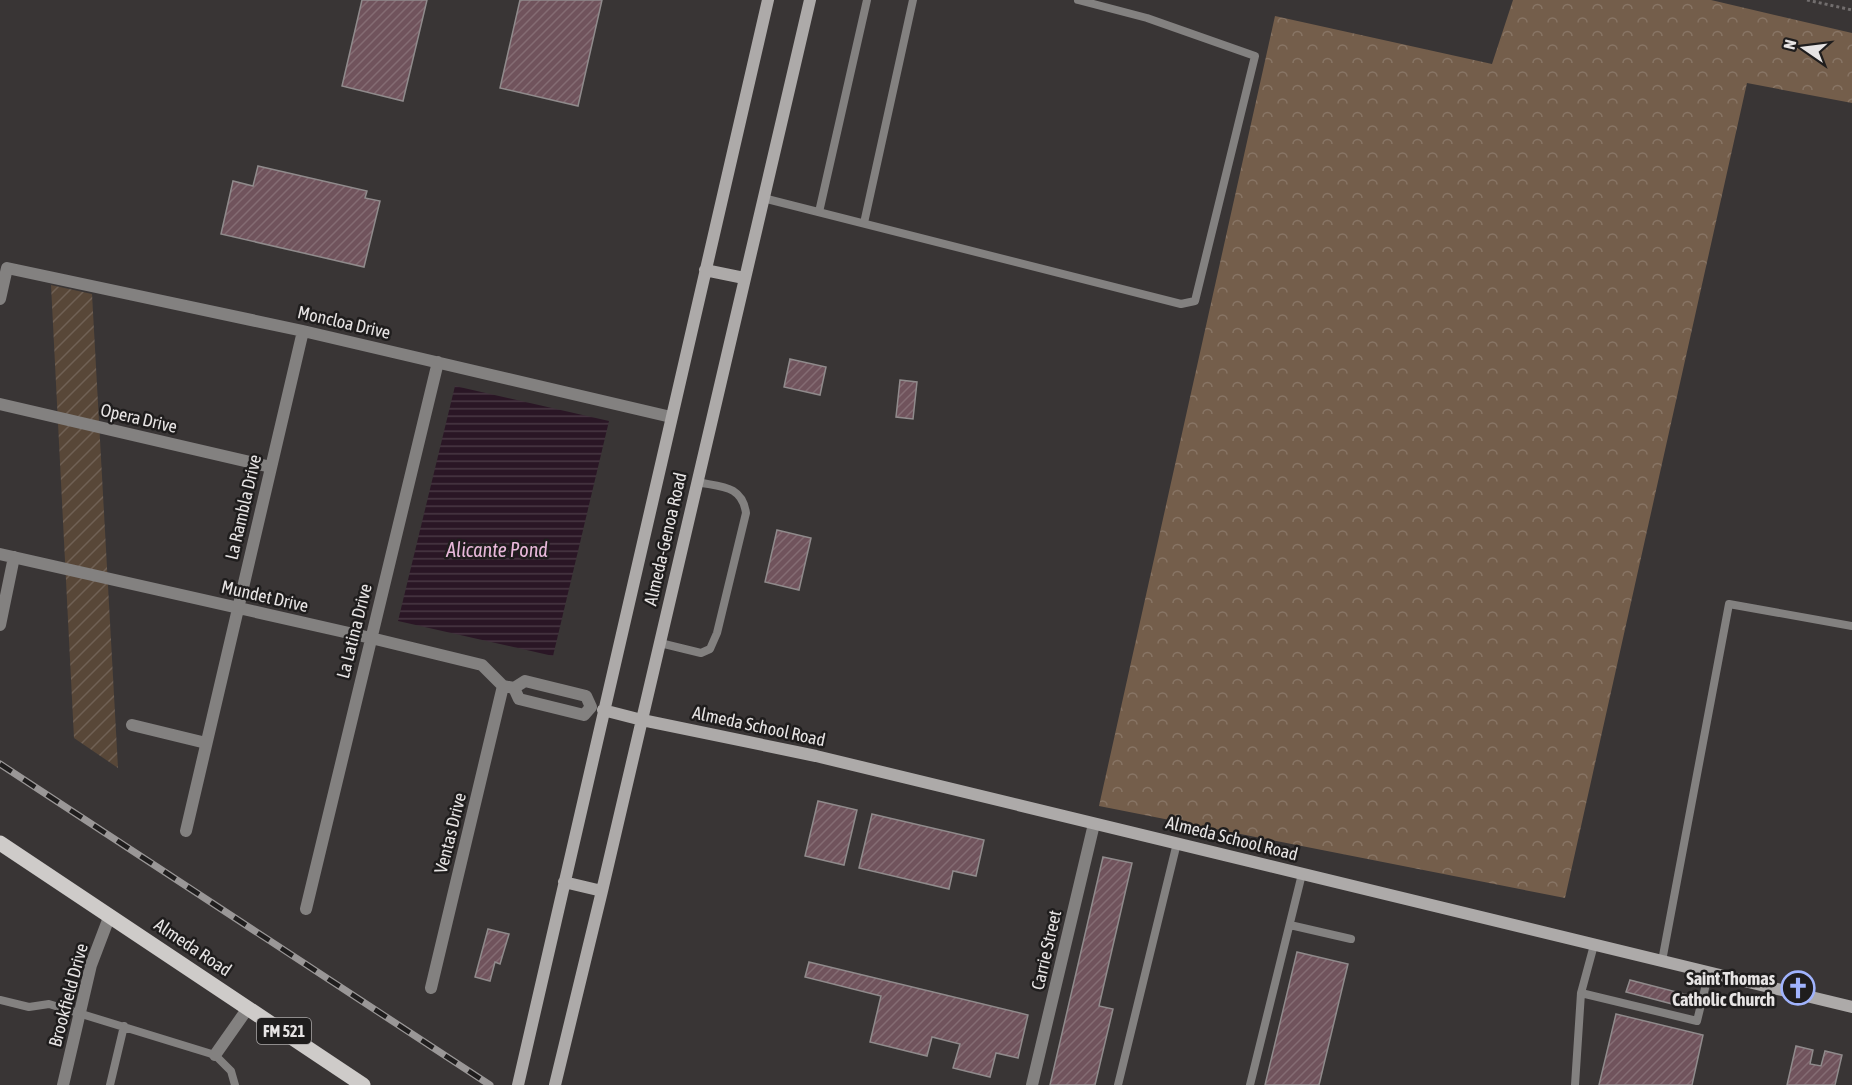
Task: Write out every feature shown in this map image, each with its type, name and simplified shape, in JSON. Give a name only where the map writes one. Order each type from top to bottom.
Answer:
[{"type":"main road","name":"Almeda-Genoa Road","points":[[518,1085],[564,882],[597,708],[671,417],[768,0]]},
{"type":"main road","name":"Almeda-Genoa Road","points":[[555,1085],[810,0]]},
{"type":"main road","points":[[705,270],[744,278]]},
{"type":"main road","name":"Almeda School Road","points":[[597,708],[642,720],[816,756],[1852,1007]]},
{"type":"main road","name":"Almeda Road","points":[[0,843],[363,1085]]},
{"type":"main road","points":[[564,882],[602,891]]},
{"type":"street","name":"Moncloa Drive","points":[[0,299],[8,268],[303,331],[671,417]]},
{"type":"street","name":"La Rambla Drive","points":[[186,831],[303,331]]},
{"type":"street","name":"La Latina Drive","points":[[306,909],[438,362]]},
{"type":"street","name":"Opera Drive","points":[[0,404],[271,467]]},
{"type":"street","name":"Mundet Drive","points":[[0,554],[482,665],[509,687],[519,699],[584,715],[597,708]]},
{"type":"street","points":[[0,625],[14,557]]},
{"type":"street","points":[[509,687],[525,681],[586,696],[597,708]]},
{"type":"street","name":"Ventas Drive","points":[[430,988],[509,687]]},
{"type":"street","points":[[132,725],[206,743]]},
{"type":"street","name":"Carrie Street","points":[[1032,1085],[1094,824]]},
{"type":"street","name":"Brookfield Drive","points":[[63,1085],[91,965],[110,915]]},
{"type":"street","points":[[215,1055],[248,1008]]},
{"type":"lane","points":[[819,212],[867,0]]},
{"type":"lane","points":[[864,223],[914,0]]},
{"type":"lane","points":[[763,198],[1181,304],[1195,301],[1255,56],[1147,18],[1078,0]]},
{"type":"lane","points":[[660,643],[701,653],[710,649],[717,633],[746,513],[740,495],[732,489],[697,482]]},
{"type":"lane","points":[[1662,961],[1730,604],[1852,626]]},
{"type":"lane","points":[[552,708],[557,689]]},
{"type":"lane","points":[[1118,1085],[1177,843]]},
{"type":"lane","points":[[1250,1085],[1302,874]]},
{"type":"lane","points":[[1290,925],[1351,939]]},
{"type":"lane","points":[[1575,1085],[1581,993],[1594,945]]},
{"type":"lane","points":[[1581,993],[1697,1021],[1709,972]]},
{"type":"lane","points":[[0,1000],[29,1007],[49,1004],[215,1055],[231,1071],[236,1085]]},
{"type":"lane","points":[[110,1085],[124,1026]]},
{"type":"path","points":[[1808,0],[1852,10]]},
{"type":"green space","points":[[1513,0],[1711,0],[1852,33],[1852,103],[1747,83],[1565,898],[1099,806],[1275,16],[1492,64]]},
{"type":"shaded area","points":[[51,285],[92,294],[118,768],[74,738]]},
{"type":"water","name":"Alicante Pond","points":[[455,386],[609,421],[553,656],[398,621]]},
{"type":"building","points":[[362,0],[427,0],[403,101],[342,86]]},
{"type":"building","points":[[520,0],[602,0],[578,106],[500,88]]},
{"type":"building","points":[[258,166],[367,191],[365,198],[380,201],[364,267],[221,234],[233,181],[253,186]]},
{"type":"building","points":[[790,359],[826,367],[820,395],[784,387]]},
{"type":"building","points":[[900,380],[917,382],[913,419],[896,417]]},
{"type":"building","points":[[777,530],[811,538],[799,590],[765,582]]},
{"type":"building","points":[[818,801],[857,810],[844,865],[805,856]]},
{"type":"building","points":[[872,814],[984,840],[976,876],[953,871],[949,889],[859,868]]},
{"type":"building","points":[[1103,857],[1132,863],[1099,1006],[1113,1009],[1095,1085],[1050,1085]]},
{"type":"building","points":[[488,929],[509,934],[500,964],[495,962],[490,981],[475,977]]},
{"type":"building","points":[[1297,952],[1348,964],[1319,1085],[1265,1085]]},
{"type":"building","points":[[809,962],[1028,1015],[1018,1058],[996,1053],[990,1077],[953,1068],[960,1044],[932,1037],[927,1056],[870,1042],[881,996],[805,977]]},
{"type":"building","points":[[1630,980],[1688,995],[1684,1007],[1626,992]]},
{"type":"building","points":[[1616,1014],[1703,1035],[1692,1085],[1599,1085]]},
{"type":"building","points":[[1796,1046],[1813,1050],[1810,1064],[1821,1066],[1825,1051],[1842,1055],[1835,1085],[1787,1085]]},
{"type":"railway","points":[[0,764],[490,1085]]},
{"type":"place","name":"Saint Thomas Catholic Church","points":[[1798,988]]}]
